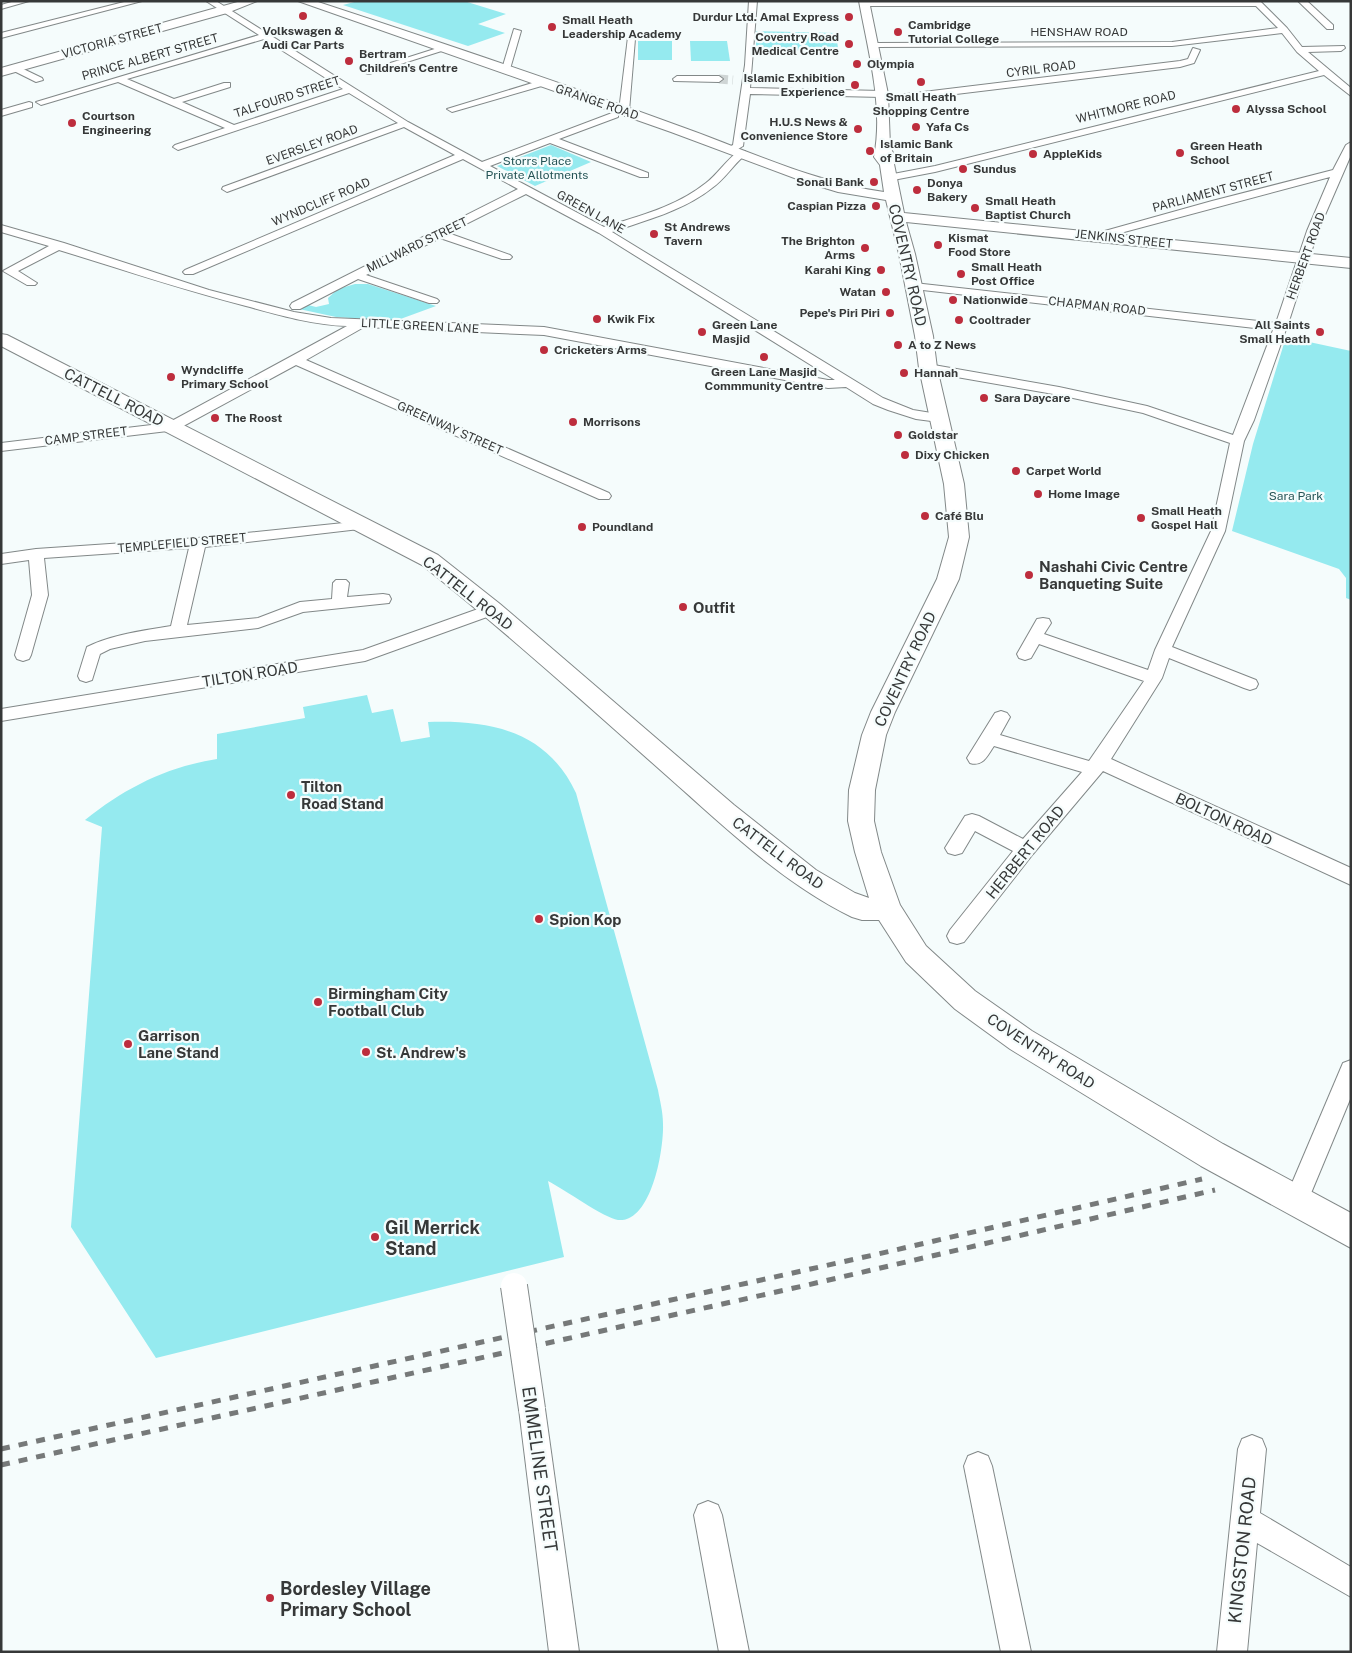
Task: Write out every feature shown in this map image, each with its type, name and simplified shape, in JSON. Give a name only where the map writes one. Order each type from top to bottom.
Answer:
[{"type":"street","points":[[1,7],[25,1]]},
{"type":"street","points":[[1,36],[138,1]]},
{"type":"street","name":"GREEN LANE","points":[[210,1],[223,11],[405,124],[603,231],[848,383],[894,408],[928,418],[939,418]]},
{"type":"street","name":"VICTORIA STREET","points":[[1,72],[223,11],[252,1]]},
{"type":"street","name":"GRANGE ROAD","points":[[304,1],[447,48],[619,113],[737,151],[814,179],[865,193],[892,197]]},
{"type":"street","points":[[603,231],[665,210],[700,193],[711,185],[737,151],[745,91],[743,80],[753,1]]},
{"type":"street","points":[[1302,1],[1330,27]]},
{"type":"street","points":[[866,2],[1257,3],[1284,30],[1300,50],[1326,74],[1351,93]]},
{"type":"street","name":"COVENTRY ROAD","points":[[866,2],[882,97],[884,146],[881,156],[888,171],[892,197],[914,286],[928,368],[954,484],[959,537],[948,579],[882,712],[874,735],[862,790],[861,821],[868,852],[887,909],[916,954],[965,1000],[1021,1040],[1212,1156],[1351,1231]]},
{"type":"street","points":[[1305,18],[1320,18]]},
{"type":"street","name":"HENSHAW ROAD","points":[[874,45],[1172,44],[1284,30]]},
{"type":"street","points":[[506,69],[517,31]]},
{"type":"street","name":"PRINCE ALBERT STREET","points":[[41,102],[265,36]]},
{"type":"street","points":[[480,166],[619,113],[631,39]]},
{"type":"street","points":[[366,72],[447,48]]},
{"type":"street","points":[[1300,50],[1341,48]]},
{"type":"street","name":"CYRIL ROAD","points":[[882,97],[1180,64],[1192,61],[1196,50]]},
{"type":"street","points":[[15,68],[39,80]]},
{"type":"street","name":"WHITMORE ROAD","points":[[888,171],[935,169],[1011,148],[1326,74],[1344,75]]},
{"type":"street","name":"TALFOURD STREET","points":[[120,79],[234,128],[351,89]]},
{"type":"street","points":[[677,79],[719,79]]},
{"type":"street","points":[[452,108],[542,83]]},
{"type":"street","points":[[52,86],[67,94]]},
{"type":"street","points":[[174,102],[227,86]]},
{"type":"street","points":[[745,91],[882,97]]},
{"type":"street","points":[[1,113],[29,105]]},
{"type":"street","points":[[464,105],[479,112]]},
{"type":"street","name":"EVERSLEY ROAD","points":[[227,189],[405,124]]},
{"type":"street","points":[[178,147],[234,128]]},
{"type":"street","points":[[549,139],[644,175]]},
{"type":"street","name":"HERBERT ROAD","points":[[957,936],[1096,765],[1154,678],[1163,650],[1218,531],[1237,441],[1247,420],[1280,327],[1284,321],[1303,257],[1335,173],[1351,145]]},
{"type":"street","name":"WYNDCLIFF ROAD","points":[[189,272],[462,156]]},
{"type":"street","name":"PARLIAMENT STREET","points":[[1098,236],[1216,203],[1335,173]]},
{"type":"street","name":"MILLWARD STREET","points":[[296,306],[525,190]]},
{"type":"street","name":"JENKINS STREET","points":[[898,217],[1351,263]]},
{"type":"street","name":"LITTLE GREEN LANE","points":[[1,228],[223,297],[293,315],[331,322],[544,331],[828,384],[848,383]]},
{"type":"street","points":[[440,234],[506,257]]},
{"type":"street","points":[[30,282],[9,271],[60,245]]},
{"type":"street","points":[[463,258],[480,248]]},
{"type":"street","points":[[356,275],[433,301]]},
{"type":"street","name":"CHAPMAN ROAD","points":[[914,286],[1280,327]]},
{"type":"street","points":[[308,299],[322,304]]},
{"type":"street","points":[[171,426],[362,323]]},
{"type":"street","name":"CATTELL ROAD","points":[[1,339],[430,560],[492,609],[725,812],[806,878],[845,901],[862,908],[887,909]]},
{"type":"street","name":"GREENWAY STREET","points":[[296,360],[604,496]]},
{"type":"street","points":[[928,368],[1060,391],[1147,410],[1237,441]]},
{"type":"street","name":"CAMP STREET","points":[[1,447],[171,426]]},
{"type":"street","name":"TEMPLEFIELD STREET","points":[[1,559],[36,554],[198,543],[363,525]]},
{"type":"street","points":[[178,631],[198,543]]},
{"type":"street","points":[[22,655],[40,596],[36,554]]},
{"type":"street","points":[[339,603],[341,582]]},
{"type":"street","points":[[86,676],[91,655],[102,645],[178,631],[258,623],[300,607],[383,598]]},
{"type":"street","name":"TILTON ROAD","points":[[1,715],[365,655],[492,609]]},
{"type":"street","points":[[1025,654],[1039,630],[1154,678]]},
{"type":"street","points":[[1163,650],[1250,684]]},
{"type":"street","points":[[976,758],[990,738],[1001,717]]},
{"type":"street","points":[[990,738],[1096,765]]},
{"type":"street","name":"BOLTON ROAD","points":[[1096,765],[1351,877]]},
{"type":"street","points":[[955,848],[972,821],[1026,849]]},
{"type":"street","points":[[1296,1202],[1351,1070]]},
{"type":"street","name":"EMMELINE STREET","points":[[514,1286],[564,1652]]},
{"type":"street","name":"KINGSTON ROAD","points":[[1232,1652],[1252,1449]]},
{"type":"street","points":[[978,1466],[1016,1652]]},
{"type":"street","points":[[708,1515],[734,1652]]},
{"type":"street","points":[[1245,1520],[1351,1583]]},
{"type":"green space","points":[[358,1],[464,1],[506,14],[478,24],[505,33],[468,46],[343,5]]},
{"type":"green space","points":[[756,31],[836,33],[838,48],[825,48],[825,51],[756,50]]},
{"type":"green space","points":[[638,41],[672,41],[672,60],[638,60]]},
{"type":"green space","points":[[690,41],[727,41],[730,61],[691,61]]},
{"type":"green space","name":"Storrs Place Private Allotments","points":[[551,145],[591,162],[535,186],[497,166]]},
{"type":"green space","points":[[355,284],[368,284],[436,306],[395,321],[336,317],[299,309],[308,305],[316,307],[329,304],[328,298],[338,289]]},
{"type":"green space","name":"Sara Park","points":[[1286,337],[1351,351],[1351,600],[1346,598],[1346,578],[1339,569],[1232,531],[1253,444]]},
{"type":"green space","name":"St. Andrew's","points":[[367,695],[372,713],[393,709],[401,742],[430,737],[428,722],[451,722],[495,727],[533,743],[550,755],[564,772],[576,793],[658,1090],[663,1135],[654,1182],[640,1210],[630,1218],[618,1220],[603,1214],[548,1181],[564,1257],[156,1358],[71,1227],[102,827],[85,820],[115,798],[147,780],[180,767],[217,759],[217,734],[305,718],[303,707]]},
{"type":"tunnel","points":[[719,79],[733,80]]},
{"type":"railway","points":[[1,1449],[878,1254],[1202,1179]]},
{"type":"railway","points":[[1,1465],[803,1286],[1215,1190]]},
{"type":"place","name":"Volkswagen & Audi Car Parts","points":[[303,16]]},
{"type":"place","name":"Durdur Ltd. Amal Express","points":[[849,17]]},
{"type":"place","name":"Small Heath Leadership Academy","points":[[552,27]]},
{"type":"place","name":"Cambridge Tutorial College","points":[[898,32]]},
{"type":"place","name":"Coventry Road Medical Centre","points":[[849,44]]},
{"type":"place","name":"Bertram Children's Centre","points":[[349,61]]},
{"type":"place","name":"Olympia","points":[[857,64]]},
{"type":"place","name":"Small Heath Shopping Centre","points":[[921,82]]},
{"type":"place","name":"Islamic Exhibition Experience","points":[[855,85]]},
{"type":"place","name":"Alyssa School","points":[[1236,109]]},
{"type":"place","name":"Courtson Engineering","points":[[72,123]]},
{"type":"place","name":"Yafa Cs","points":[[916,127]]},
{"type":"place","name":"H.U.S News & Convenience Store","points":[[858,129]]},
{"type":"place","name":"Islamic Bank of Britain","points":[[870,151]]},
{"type":"place","name":"Green Heath School","points":[[1180,153]]},
{"type":"place","name":"AppleKids","points":[[1033,154]]},
{"type":"place","name":"Sundus","points":[[963,169]]},
{"type":"place","name":"Sonali Bank","points":[[874,182]]},
{"type":"place","name":"Donya Bakery","points":[[917,190]]},
{"type":"place","name":"Caspian Pizza","points":[[876,206]]},
{"type":"place","name":"Small Heath Baptist Church","points":[[975,208]]},
{"type":"place","name":"St Andrews Tavern","points":[[654,234]]},
{"type":"place","name":"Kismat Food Store","points":[[938,245]]},
{"type":"place","name":"The Brighton Arms","points":[[865,248]]},
{"type":"place","name":"Karahi King","points":[[881,270]]},
{"type":"place","name":"Small Heath Post Office","points":[[961,274]]},
{"type":"place","name":"Watan","points":[[886,292]]},
{"type":"place","name":"Nationwide","points":[[953,300]]},
{"type":"place","name":"Pepe's Piri Piri","points":[[890,313]]},
{"type":"place","name":"Kwik Fix","points":[[597,319]]},
{"type":"place","name":"Cooltrader","points":[[959,320]]},
{"type":"place","name":"Green Lane Masjid","points":[[702,332]]},
{"type":"place","name":"All Saints Small Heath","points":[[1320,332]]},
{"type":"place","name":"A to Z News","points":[[898,345]]},
{"type":"place","name":"Cricketers Arms","points":[[544,350]]},
{"type":"place","name":"Green Lane Masjid Commmunity Centre","points":[[764,357]]},
{"type":"place","name":"Hannah","points":[[904,373]]},
{"type":"place","name":"Wyndcliffe Primary School","points":[[171,377]]},
{"type":"place","name":"Sara Daycare","points":[[984,398]]},
{"type":"place","name":"The Roost","points":[[215,418]]},
{"type":"place","name":"Morrisons","points":[[573,422]]},
{"type":"place","name":"Goldstar","points":[[898,435]]},
{"type":"place","name":"Dixy Chicken","points":[[905,455]]},
{"type":"place","name":"Carpet World","points":[[1016,471]]},
{"type":"place","name":"Home Image","points":[[1038,494]]},
{"type":"place","name":"Café Blu","points":[[925,516]]},
{"type":"place","name":"Small Heath Gospel Hall","points":[[1141,518]]},
{"type":"place","name":"Poundland","points":[[582,527]]},
{"type":"place","name":"Nashahi Civic Centre Banqueting Suite","points":[[1029,575]]},
{"type":"place","name":"Outfit","points":[[683,607]]},
{"type":"place","name":"Tilton Road Stand","points":[[291,795]]},
{"type":"place","name":"Spion Kop","points":[[539,919]]},
{"type":"place","name":"Birmingham City Football Club","points":[[318,1002]]},
{"type":"place","name":"Garrison Lane Stand","points":[[128,1044]]},
{"type":"place","name":"St. Andrew's","points":[[366,1052]]},
{"type":"place","name":"Gil Merrick Stand","points":[[375,1237]]},
{"type":"place","name":"Bordesley Village Primary School","points":[[270,1598]]}]
